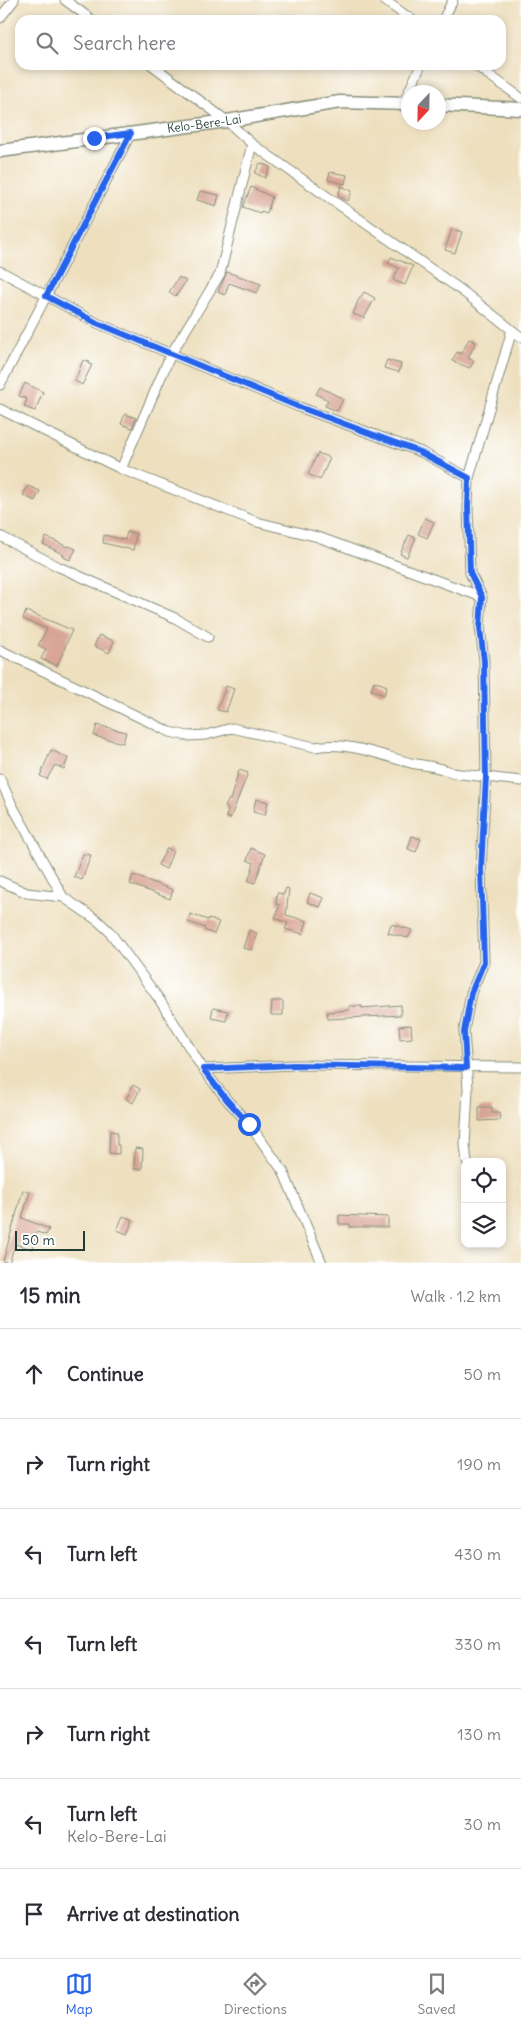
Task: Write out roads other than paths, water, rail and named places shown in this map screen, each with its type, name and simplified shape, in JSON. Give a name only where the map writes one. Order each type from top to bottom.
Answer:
[{"type":"main road","name":"Kelo-Bere-Lai","points":[[0,151],[226,121],[340,102],[401,104]]},
{"type":"main road","points":[[446,105],[521,109]]},
{"type":"street","points":[[0,18],[14,0]]},
{"type":"street","points":[[65,0],[85,15]]},
{"type":"street","points":[[384,0],[405,15]]},
{"type":"street","points":[[446,15],[453,0]]},
{"type":"street","points":[[159,70],[226,121],[252,144],[461,290],[521,337]]},
{"type":"street","points":[[414,85],[420,70]]},
{"type":"street","points":[[482,70],[521,98]]},
{"type":"street","points":[[0,386],[131,133]]},
{"type":"street","points":[[121,469],[171,354],[220,274],[252,144]]},
{"type":"street","points":[[0,272],[97,323],[299,407],[420,452],[469,478]]},
{"type":"street","points":[[467,1158],[465,1145],[468,1089],[464,1032],[471,993],[484,962],[481,869],[486,777],[484,661],[480,628],[482,597],[470,573],[469,478],[512,330]]},
{"type":"street","points":[[0,409],[121,469],[257,522],[318,537],[482,597]]},
{"type":"street","points":[[0,536],[59,567],[175,618],[208,637]]},
{"type":"street","points":[[0,650],[170,732],[188,736],[206,735],[232,728],[316,747],[326,745],[356,748],[413,764],[446,769],[452,772],[521,781]]},
{"type":"street","points":[[0,779],[12,805],[63,897],[109,931],[160,999],[203,1069],[249,1124],[283,1171],[322,1263]]},
{"type":"street","points":[[0,881],[26,893],[63,897]]},
{"type":"street","points":[[203,1069],[294,1065],[521,1067]]}]
